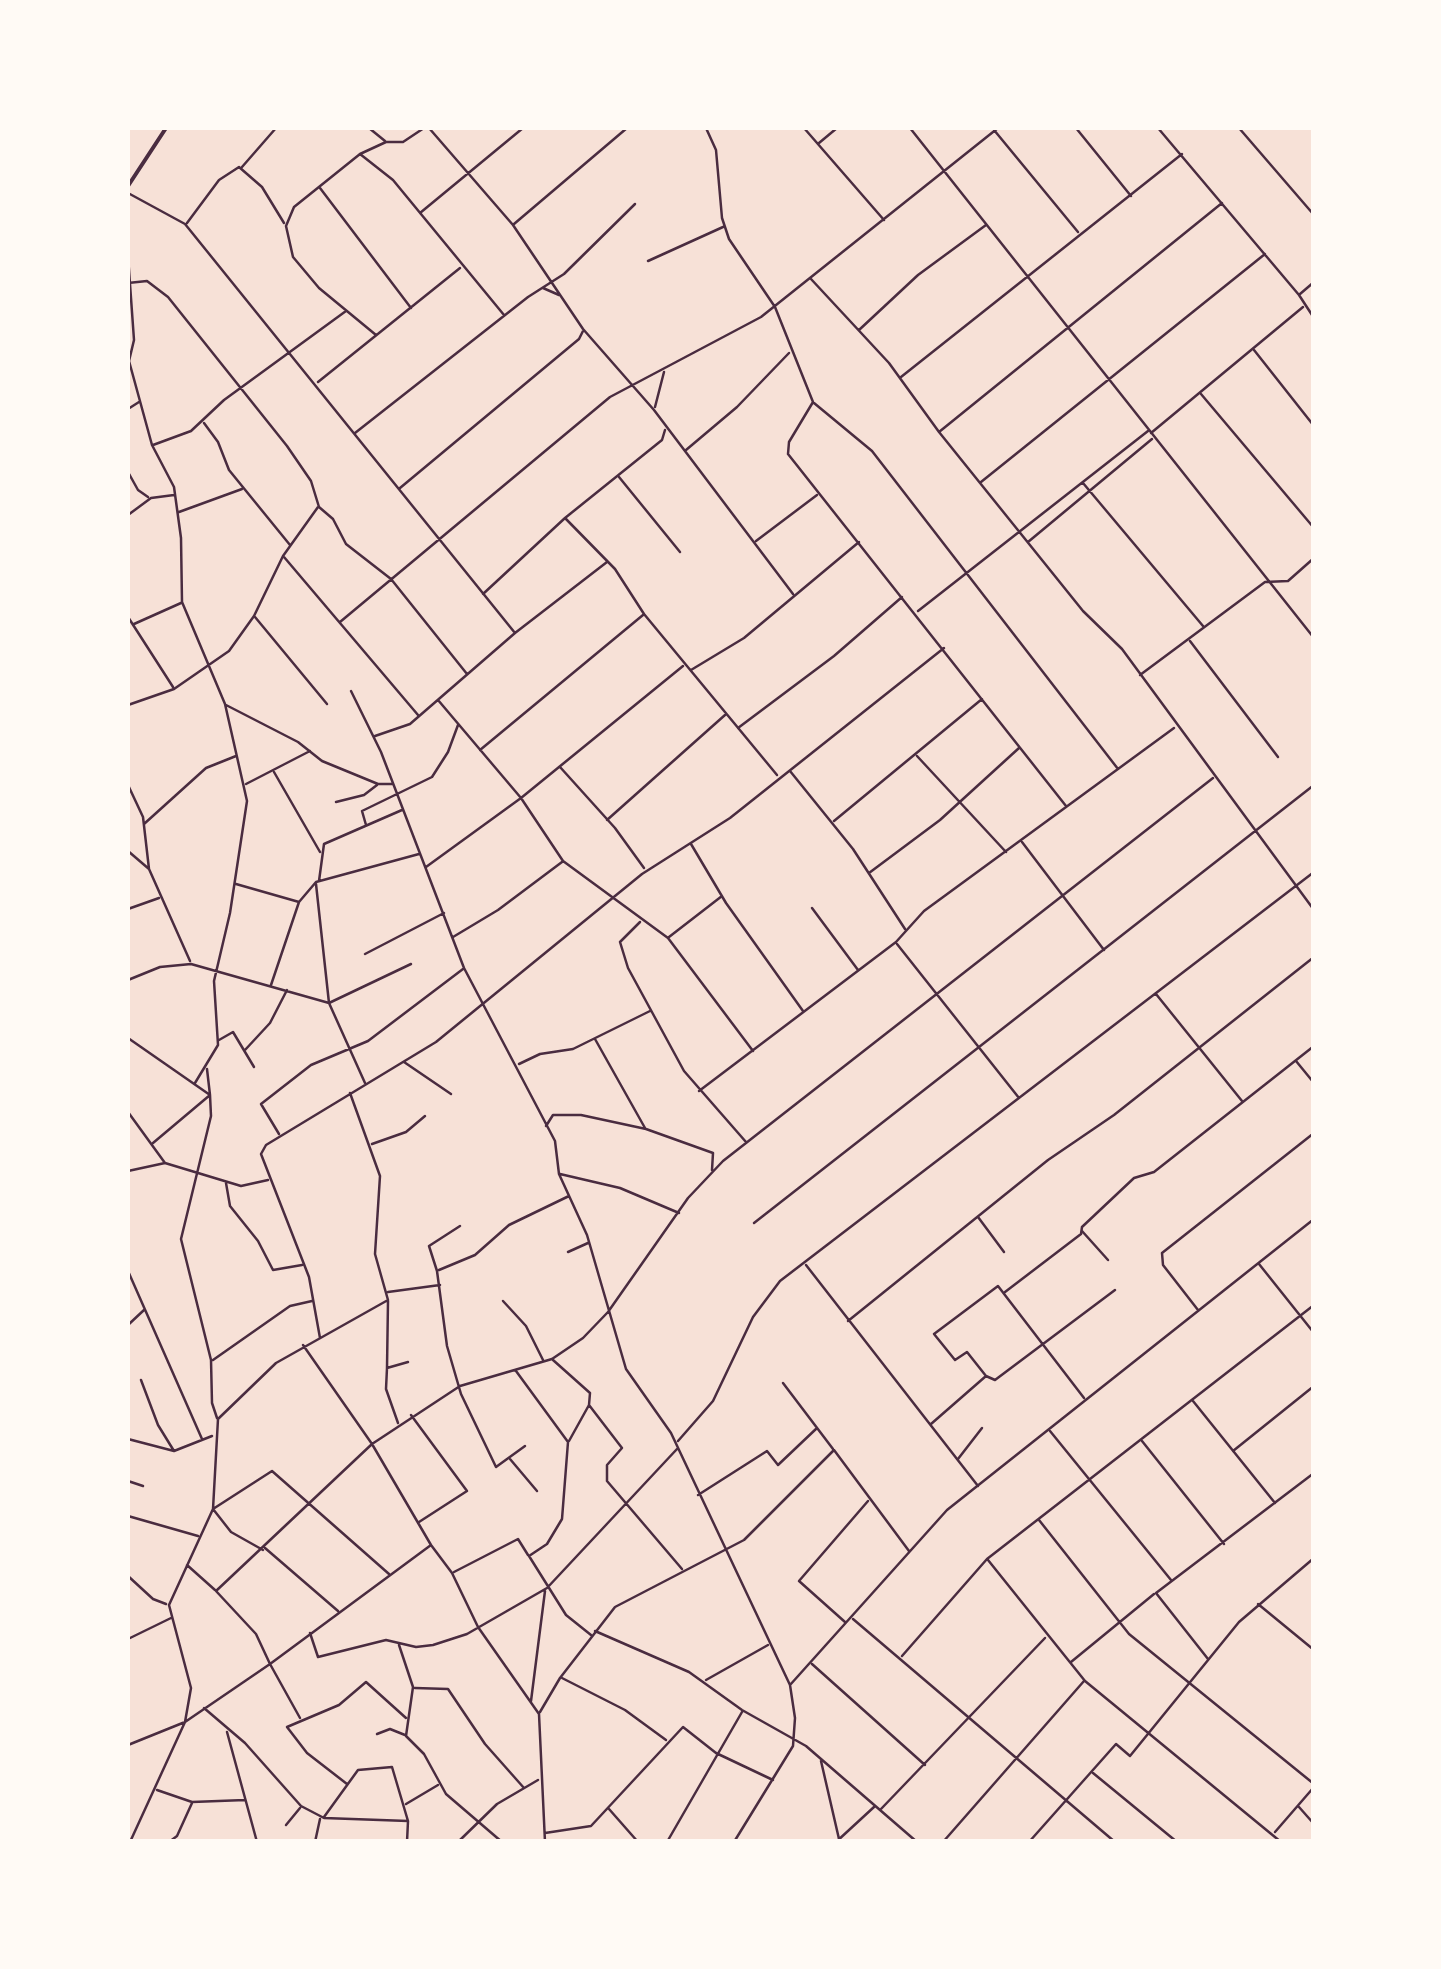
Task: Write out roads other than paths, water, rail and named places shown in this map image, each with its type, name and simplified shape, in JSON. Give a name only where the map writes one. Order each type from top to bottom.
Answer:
[{"type":"street","points":[[166,128],[128,190],[186,224],[515,633]]},
{"type":"street","points":[[186,224],[219,180],[231,169],[241,168],[276,128]]},
{"type":"street","points":[[369,128],[386,142]]},
{"type":"street","points":[[286,226],[294,206],[360,154],[386,142],[403,142],[427,128],[513,225],[583,330],[654,410],[793,594]]},
{"type":"street","points":[[420,213],[523,128]]},
{"type":"street","points":[[513,225],[627,128]]},
{"type":"street","points":[[706,128],[716,150],[724,227],[740,259],[775,307],[813,402],[872,451],[1119,771]]},
{"type":"street","points":[[804,128],[884,220]]},
{"type":"street","points":[[817,144],[836,128]]},
{"type":"street","points":[[910,128],[1265,582],[1314,638]]},
{"type":"street","points":[[1076,128],[1132,196]]},
{"type":"street","points":[[1158,128],[1299,295],[1314,318]]},
{"type":"street","points":[[1239,128],[1314,216]]},
{"type":"street","points":[[340,622],[610,397],[775,307],[996,129],[1079,233]]},
{"type":"street","points":[[360,154],[379,165],[505,316]]},
{"type":"street","points":[[900,378],[1182,154]]},
{"type":"street","points":[[241,168],[262,188],[286,226],[293,257],[320,288],[376,336]]},
{"type":"street","points":[[319,187],[412,308]]},
{"type":"street","points":[[939,432],[1222,203]]},
{"type":"street","points":[[355,433],[552,282],[635,204]]},
{"type":"street","points":[[858,331],[918,275],[986,226]]},
{"type":"street","points":[[648,262],[724,227]]},
{"type":"street","points":[[979,483],[1265,254]]},
{"type":"street","points":[[128,256],[129,352],[152,446],[175,495],[182,602],[225,704],[247,801],[216,967],[218,1040],[207,1067],[195,1083]]},
{"type":"street","points":[[316,384],[461,267]]},
{"type":"street","points":[[810,279],[900,378],[1083,611],[1122,649],[1212,778],[1314,910]]},
{"type":"street","points":[[130,282],[154,284],[168,297],[287,446],[311,481],[319,507],[333,519],[350,548],[391,580],[468,674]]},
{"type":"street","points":[[1299,295],[1314,282]]},
{"type":"street","points":[[542,287],[561,296]]},
{"type":"street","points":[[917,612],[1150,434],[1304,306]]},
{"type":"street","points":[[152,446],[184,435],[203,422],[240,389],[348,310]]},
{"type":"street","points":[[400,488],[579,339],[583,330]]},
{"type":"street","points":[[579,339],[591,338]]},
{"type":"street","points":[[1253,349],[1314,426]]},
{"type":"street","points":[[684,451],[737,407],[791,352]]},
{"type":"street","points":[[654,410],[665,370]]},
{"type":"street","points":[[1200,393],[1314,528]]},
{"type":"street","points":[[128,409],[142,400]]},
{"type":"street","points":[[813,402],[787,451],[1066,806]]},
{"type":"street","points":[[203,422],[243,489],[290,545]]},
{"type":"street","points":[[483,594],[565,518],[662,440],[666,429]]},
{"type":"street","points":[[1028,542],[1150,434]]},
{"type":"street","points":[[662,440],[676,441]]},
{"type":"street","points":[[128,472],[138,490],[151,498]]},
{"type":"street","points":[[618,476],[680,552]]},
{"type":"street","points":[[1083,483],[1204,627]]},
{"type":"street","points":[[178,512],[243,489]]},
{"type":"street","points":[[756,542],[818,494]]},
{"type":"street","points":[[128,515],[151,498],[175,495]]},
{"type":"street","points":[[128,705],[174,688],[229,652],[254,616],[283,556],[319,507]]},
{"type":"street","points":[[565,518],[608,562],[644,614],[779,777]]},
{"type":"street","points":[[690,671],[744,638],[858,542]]},
{"type":"street","points":[[283,556],[419,716]]},
{"type":"street","points":[[1139,676],[1265,582],[1288,581],[1314,558]]},
{"type":"street","points":[[374,736],[396,730],[419,716],[515,633],[608,562]]},
{"type":"street","points":[[738,728],[834,656],[904,596]]},
{"type":"street","points":[[132,625],[182,602]]},
{"type":"street","points":[[480,750],[644,614]]},
{"type":"street","points":[[128,616],[174,688]]},
{"type":"street","points":[[254,616],[327,704]]},
{"type":"street","points":[[1189,639],[1278,757]]},
{"type":"street","points":[[320,1338],[314,1301],[261,1154],[280,1136],[486,1004],[523,968],[646,871],[730,818],[944,648]]},
{"type":"street","points":[[426,866],[521,798],[685,665]]},
{"type":"street","points":[[352,690],[374,736],[464,968],[556,1141],[559,1174],[589,1242],[608,1312],[635,1387],[677,1446],[790,1685],[794,1741],[774,1780],[737,1831],[734,1842]]},
{"type":"street","points":[[832,822],[982,698]]},
{"type":"street","points":[[438,700],[521,798],[563,861],[668,938],[753,1051]]},
{"type":"street","points":[[225,704],[322,760],[378,784],[393,784]]},
{"type":"street","points":[[607,820],[727,714]]},
{"type":"street","points":[[366,825],[362,811],[428,780],[439,769],[459,724]]},
{"type":"street","points":[[699,1091],[805,1013],[896,942],[905,929],[1066,806],[1176,728]]},
{"type":"street","points":[[869,873],[959,803],[1020,747]]},
{"type":"street","points":[[244,784],[312,751]]},
{"type":"street","points":[[916,754],[1007,854]]},
{"type":"street","points":[[144,824],[206,768],[237,756]]},
{"type":"street","points":[[559,766],[646,871]]},
{"type":"street","points":[[788,770],[832,822],[905,929]]},
{"type":"street","points":[[274,772],[322,854]]},
{"type":"street","points":[[216,1591],[398,1424],[460,1386],[552,1360],[592,1330],[712,1171],[1212,778]]},
{"type":"street","points":[[336,802],[364,795],[378,784]]},
{"type":"street","points":[[128,785],[144,824],[150,870],[191,964]]},
{"type":"street","points":[[754,1223],[1314,786]]},
{"type":"street","points":[[365,1083],[328,1003],[317,882],[328,841],[403,810]]},
{"type":"street","points":[[1021,841],[1104,950]]},
{"type":"street","points":[[690,842],[722,896],[805,1013]]},
{"type":"street","points":[[128,851],[150,870]]},
{"type":"street","points":[[272,984],[299,902],[317,882],[420,853]]},
{"type":"street","points":[[452,937],[563,861]]},
{"type":"street","points":[[310,1633],[318,1657],[386,1640],[433,1645],[478,1627],[546,1588],[677,1446],[713,1400],[753,1317],[775,1286],[1314,872]]},
{"type":"street","points":[[234,883],[299,902]]},
{"type":"street","points":[[668,938],[722,896]]},
{"type":"street","points":[[128,909],[160,898]]},
{"type":"street","points":[[812,908],[859,971]]},
{"type":"street","points":[[365,954],[444,914]]},
{"type":"street","points":[[641,921],[620,942],[651,1010],[699,1091],[746,1142]]},
{"type":"street","points":[[896,942],[1019,1098]]},
{"type":"street","points":[[848,1321],[1314,958]]},
{"type":"street","points":[[128,980],[160,967],[191,964],[216,967],[328,1003],[411,964]]},
{"type":"street","points":[[280,1136],[260,1105],[310,1064],[351,1049],[464,968]]},
{"type":"street","points":[[245,1050],[270,1023],[288,990]]},
{"type":"street","points":[[1156,994],[1243,1102]]},
{"type":"street","points":[[516,1065],[540,1054],[595,1040],[651,1010]]},
{"type":"street","points":[[218,1040],[232,1031],[254,1067]]},
{"type":"street","points":[[128,1038],[210,1095]]},
{"type":"street","points":[[595,1040],[646,1129]]},
{"type":"street","points":[[1006,1292],[1081,1230],[1134,1178],[1154,1172],[1314,1046]]},
{"type":"street","points":[[1296,1060],[1314,1083]]},
{"type":"street","points":[[402,1061],[451,1094]]},
{"type":"street","points":[[207,1067],[211,1116],[182,1238],[211,1360],[212,1403],[218,1419]]},
{"type":"street","points":[[349,1092],[380,1176],[374,1206],[375,1254],[388,1300],[386,1390],[398,1424]]},
{"type":"street","points":[[153,1143],[210,1095]]},
{"type":"street","points":[[128,1112],[164,1163]]},
{"type":"street","points":[[546,1127],[549,1117],[558,1114],[646,1129],[712,1153],[712,1171]]},
{"type":"street","points":[[371,1145],[406,1132],[425,1116]]},
{"type":"street","points":[[128,1124],[134,1118]]},
{"type":"street","points":[[1199,1310],[1162,1265],[1162,1253],[1314,1133]]},
{"type":"street","points":[[128,1171],[164,1163],[242,1186],[270,1179]]},
{"type":"street","points":[[559,1174],[620,1188],[679,1214]]},
{"type":"street","points":[[226,1182],[230,1206],[258,1241],[273,1270],[302,1265]]},
{"type":"street","points":[[438,1271],[475,1255],[509,1225],[569,1196]]},
{"type":"street","points":[[978,1216],[1004,1252]]},
{"type":"street","points":[[790,1685],[929,1526],[1314,1220]]},
{"type":"street","points":[[460,1226],[429,1246],[438,1271],[447,1346],[496,1467],[525,1446]]},
{"type":"street","points":[[1081,1230],[1108,1260]]},
{"type":"street","points":[[568,1252],[589,1242]]},
{"type":"street","points":[[1258,1263],[1314,1333]]},
{"type":"street","points":[[805,1264],[978,1486]]},
{"type":"street","points":[[128,1271],[202,1439]]},
{"type":"street","points":[[387,1292],[440,1285]]},
{"type":"street","points":[[1085,1399],[1043,1347],[1006,1292],[998,1286],[990,1288],[934,1334],[956,1360],[967,1352],[986,1376],[995,1380],[1043,1347],[1115,1290]]},
{"type":"street","points":[[130,1842],[185,1722],[192,1688],[170,1605],[213,1509],[213,1436],[218,1419],[276,1363],[388,1300]]},
{"type":"street","points":[[211,1360],[290,1306],[314,1301]]},
{"type":"street","points":[[503,1301],[526,1326],[543,1362]]},
{"type":"street","points":[[902,1656],[987,1559],[1314,1306]]},
{"type":"street","points":[[128,1325],[145,1309]]},
{"type":"street","points":[[303,1345],[372,1444],[431,1545],[452,1573],[478,1627],[539,1714]]},
{"type":"street","points":[[529,1556],[547,1544],[562,1519],[568,1442],[589,1404],[590,1393],[552,1360]]},
{"type":"street","points":[[387,1368],[408,1362]]},
{"type":"street","points":[[516,1370],[568,1442]]},
{"type":"street","points":[[930,1426],[986,1376]]},
{"type":"street","points":[[140,1380],[174,1452]]},
{"type":"street","points":[[783,1383],[910,1552]]},
{"type":"street","points":[[1234,1451],[1314,1386]]},
{"type":"street","points":[[1192,1400],[1275,1504]]},
{"type":"street","points":[[589,1404],[622,1448],[607,1465],[606,1477],[682,1570]]},
{"type":"street","points":[[411,1415],[467,1491],[418,1523]]},
{"type":"street","points":[[697,1495],[767,1451],[778,1465],[817,1428]]},
{"type":"street","points":[[956,1460],[982,1428]]},
{"type":"street","points":[[1050,1430],[1172,1582]]},
{"type":"street","points":[[128,1439],[174,1452],[213,1436]]},
{"type":"street","points":[[1141,1440],[1224,1545]]},
{"type":"street","points":[[545,1842],[539,1779],[539,1714],[593,1633],[615,1607],[725,1551],[756,1530],[834,1450]]},
{"type":"street","points":[[509,1458],[537,1492]]},
{"type":"street","points":[[213,1509],[272,1472],[390,1574]]},
{"type":"street","points":[[1070,1663],[1314,1474]]},
{"type":"street","points":[[128,1482],[143,1486]]},
{"type":"street","points":[[846,1623],[800,1581],[869,1500]]},
{"type":"street","points":[[213,1509],[231,1532],[264,1549],[339,1612]]},
{"type":"street","points":[[128,1516],[200,1537]]},
{"type":"street","points":[[1038,1519],[1118,1623],[1314,1785],[1274,1833]]},
{"type":"street","points":[[452,1573],[518,1538],[566,1615],[593,1633],[705,1681],[742,1710],[822,1760],[916,1842]]},
{"type":"street","points":[[128,1745],[185,1722],[431,1545]]},
{"type":"street","points":[[1029,1842],[1116,1744],[1130,1756],[1257,1602],[1314,1558]]},
{"type":"street","points":[[987,1559],[1085,1681],[1274,1833],[1280,1842]]},
{"type":"street","points":[[186,1564],[256,1634],[300,1718]]},
{"type":"street","points":[[128,1576],[152,1599],[170,1605]]},
{"type":"street","points":[[531,1702],[546,1588]]},
{"type":"street","points":[[1156,1594],[1209,1660]]},
{"type":"street","points":[[1257,1602],[1313,1648]]},
{"type":"street","points":[[128,1640],[172,1618]]},
{"type":"street","points":[[852,1618],[1019,1756],[1114,1842]]},
{"type":"street","points":[[880,1810],[1046,1636]]},
{"type":"street","points":[[398,1644],[413,1688],[406,1736]]},
{"type":"street","points":[[705,1681],[770,1644]]},
{"type":"street","points":[[811,1663],[924,1764]]},
{"type":"street","points":[[560,1678],[624,1710],[668,1742]]},
{"type":"street","points":[[943,1842],[1085,1681]]},
{"type":"street","points":[[347,1784],[307,1753],[286,1727],[300,1718],[339,1706],[366,1682],[408,1718]]},
{"type":"street","points":[[413,1688],[448,1689],[484,1744],[524,1788]]},
{"type":"street","points":[[203,1707],[245,1743],[300,1806],[322,1818],[408,1822]]},
{"type":"street","points":[[667,1842],[742,1710]]},
{"type":"street","points":[[544,1833],[591,1826],[683,1727],[716,1753],[774,1780]]},
{"type":"street","points":[[377,1734],[390,1729],[406,1736],[424,1754],[438,1785],[502,1842]]},
{"type":"street","points":[[227,1731],[256,1842]]},
{"type":"street","points":[[822,1760],[837,1840]]},
{"type":"street","points":[[315,1842],[322,1818],[358,1770],[392,1767],[408,1822],[408,1842]]},
{"type":"street","points":[[1091,1771],[1178,1842]]},
{"type":"street","points":[[458,1842],[478,1819],[539,1779]]},
{"type":"street","points":[[404,1804],[438,1785]]},
{"type":"street","points":[[156,1790],[192,1802],[245,1800]]},
{"type":"street","points":[[169,1842],[177,1836],[192,1802]]},
{"type":"street","points":[[1298,1805],[1314,1824]]},
{"type":"street","points":[[286,1825],[300,1806]]},
{"type":"street","points":[[837,1840],[876,1806]]},
{"type":"street","points":[[608,1808],[638,1842]]}]
